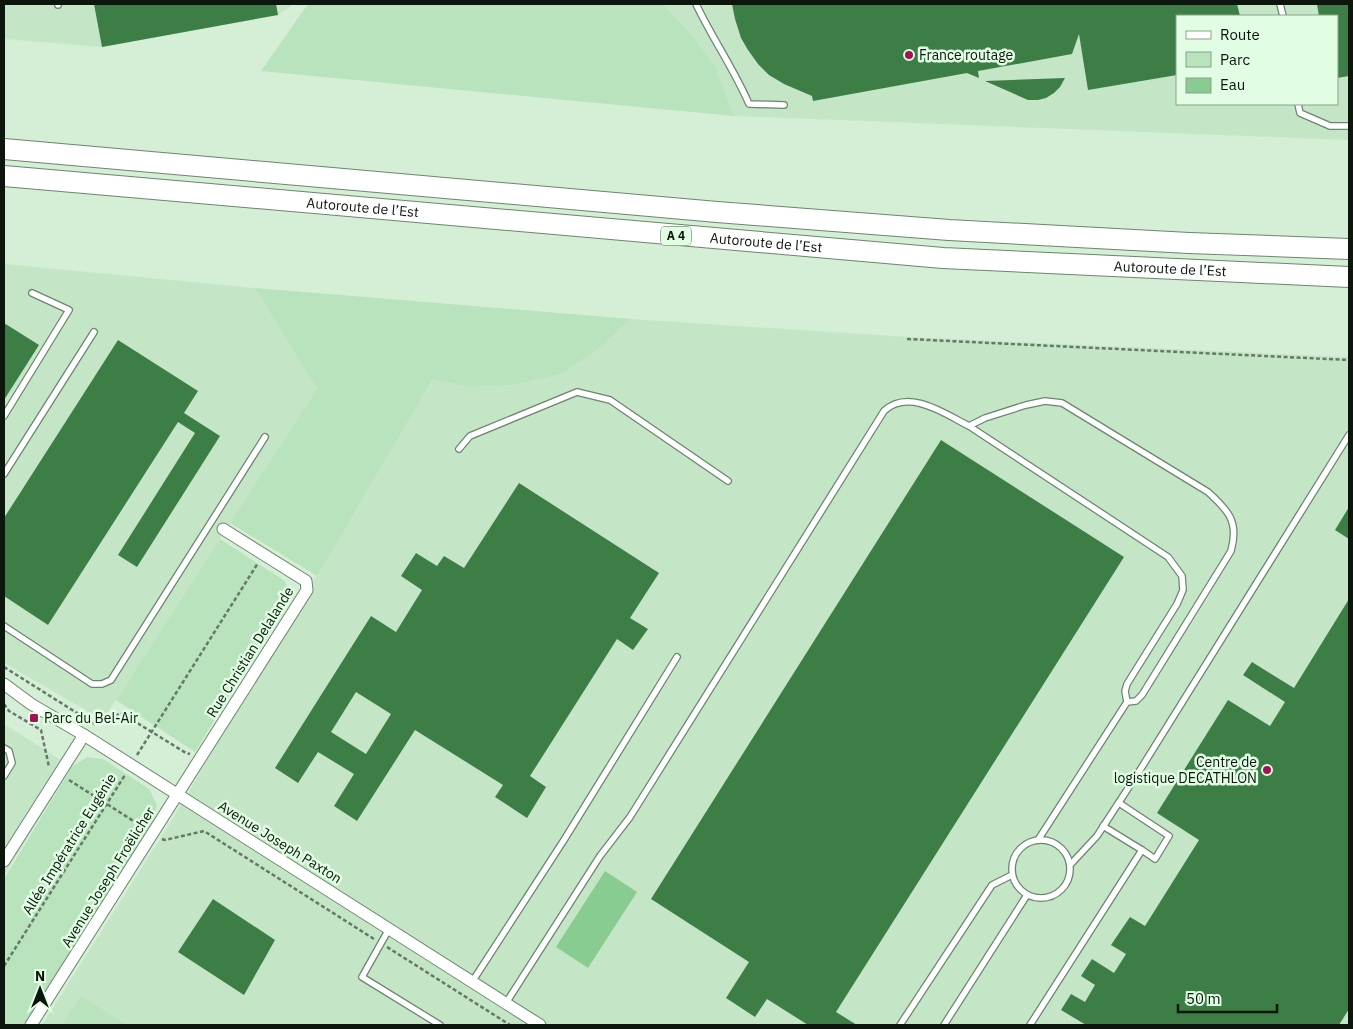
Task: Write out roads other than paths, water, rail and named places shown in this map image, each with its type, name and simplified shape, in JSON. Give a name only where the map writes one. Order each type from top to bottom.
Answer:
[{"type":"highway","name":"Autoroute de l’Est","points":[[4,149],[717,212],[949,230],[1189,244],[1349,249]]},
{"type":"highway","name":"Autoroute de l’Est","points":[[4,176],[943,258],[1349,277]]},
{"type":"street","name":"Rue Christian Delalande","points":[[177,795],[307,590],[306,581],[223,529]]},
{"type":"street","name":"Avenue Joseph Paxton","points":[[4,684],[31,704],[84,735],[540,1025]]},
{"type":"street","points":[[4,862],[84,735]]},
{"type":"street","name":"Avenue Joseph Froëlicher","points":[[31,1025],[177,795]]},
{"type":"lane","points":[[696,4],[708,31],[740,84],[749,104],[784,105]]},
{"type":"lane","points":[[1298,105],[1300,113],[1330,126],[1349,126]]},
{"type":"lane","points":[[4,416],[69,310],[32,292]]},
{"type":"lane","points":[[4,474],[94,332]]},
{"type":"lane","points":[[459,449],[470,436],[576,392],[610,400],[728,481]]},
{"type":"lane","points":[[969,426],[985,418],[1045,401],[1062,403],[1208,492],[1220,502],[1229,515],[1234,527],[1231,551],[1142,695],[1136,701],[1127,702]]},
{"type":"lane","points":[[506,1003],[600,856],[630,817],[884,411],[890,405],[903,402],[920,402],[969,426],[1079,500],[1154,546],[1168,556],[1182,576],[1182,590],[1178,604],[1127,684],[1125,691],[1127,702],[1038,840]]},
{"type":"lane","points":[[1070,865],[1097,836],[1119,803],[1349,435]]},
{"type":"lane","points":[[4,626],[92,684],[102,684],[111,680],[265,438]]},
{"type":"lane","points":[[212,522],[223,529]]},
{"type":"lane","points":[[472,982],[564,840],[677,657]]},
{"type":"lane","points":[[4,748],[9,751],[12,762],[4,776]]},
{"type":"lane","points":[[1104,826],[1155,859],[1169,836],[1119,803]]},
{"type":"lane","points":[[1038,840],[1047,840],[1062,849],[1070,865],[1070,874],[1061,890],[1045,898],[1027,895],[1020,890],[1012,875],[1014,856],[1028,842],[1038,840]]},
{"type":"lane","points":[[1030,1025],[1142,850]]},
{"type":"lane","points":[[900,1025],[992,885],[1012,875]]},
{"type":"lane","points":[[944,1025],[1027,895]]},
{"type":"lane","points":[[388,929],[362,977],[440,1025]]},
{"type":"water","points":[[605,871],[637,892],[588,968],[556,947]]},
{"type":"place","name":"France routage","points":[[909,55]]},
{"type":"place","name":"Parc du Bel-Air","points":[[34,718]]},
{"type":"place","name":"Centre de logistique DECATHLON","points":[[1267,770]]}]
